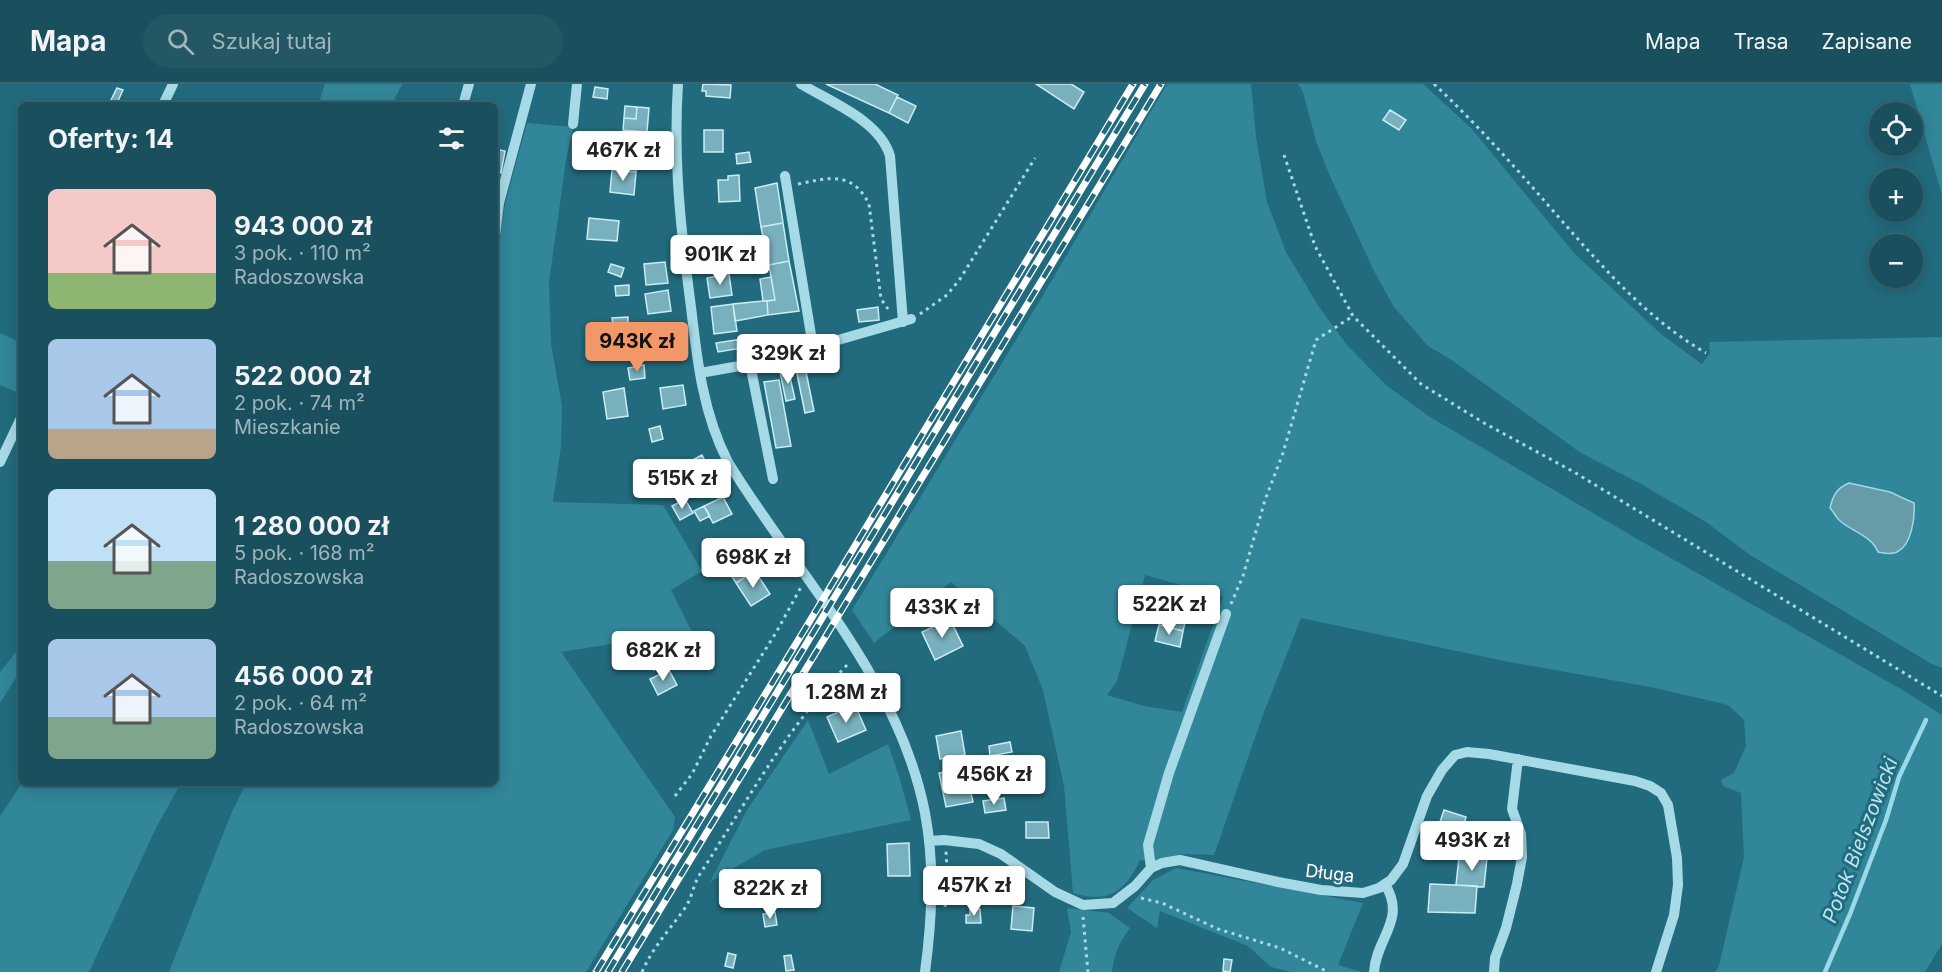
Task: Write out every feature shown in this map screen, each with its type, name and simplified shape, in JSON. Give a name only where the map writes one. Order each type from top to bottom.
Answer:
[{"type":"street","points":[[164,102],[173,84]]},
{"type":"street","points":[[464,102],[469,84]]},
{"type":"street","points":[[498,210],[531,84]]},
{"type":"street","points":[[573,124],[577,84]]},
{"type":"street","points":[[678,84],[675,163],[678,211],[700,373],[708,413],[720,447],[739,481],[859,656],[891,715],[905,747],[925,813],[929,841],[932,902],[925,972]]},
{"type":"street","points":[[700,373],[750,364],[907,321],[887,144],[863,121],[801,84]]},
{"type":"street","points":[[786,181],[813,347]]},
{"type":"street","points":[[750,364],[773,479]]},
{"type":"street","points":[[0,462],[18,424]]},
{"type":"street","points":[[929,841],[944,840],[979,844],[1001,854],[1055,892],[1083,905],[1113,903],[1135,886],[1151,868],[1148,844],[1168,773],[1226,614]]},
{"type":"street","points":[[1374,972],[1392,920],[1394,904],[1385,884],[1403,864],[1428,796],[1443,770],[1455,755],[1467,752],[1518,759],[1605,776],[1650,786],[1661,794],[1668,805],[1677,858],[1678,885],[1668,938],[1656,972]]},
{"type":"street","points":[[1494,972],[1495,958],[1518,884],[1522,856],[1521,834],[1512,809],[1518,759]]},
{"type":"street","name":"Długa","points":[[1151,868],[1162,863],[1180,860],[1321,890],[1363,893],[1385,884]]},
{"type":"path","points":[[1434,84],[1495,145],[1612,277],[1662,322],[1706,353]]},
{"type":"path","points":[[1284,155],[1315,246],[1353,315],[1421,384],[1484,423],[1585,478],[1942,696]]},
{"type":"path","points":[[786,181],[839,178],[857,187],[869,204],[881,299],[890,312],[907,321],[928,309],[953,289],[1035,158]]},
{"type":"path","points":[[1226,614],[1243,576],[1265,500],[1283,453],[1316,340],[1353,315]]},
{"type":"path","points":[[675,796],[692,774],[711,736],[807,578]]},
{"type":"path","points":[[642,972],[657,943],[685,907],[696,880],[786,738],[824,689],[859,656]]},
{"type":"path","points":[[1141,898],[1169,906],[1218,929],[1280,948],[1328,972]]},
{"type":"path","points":[[1083,905],[1088,972]]},
{"type":"shaded area","points":[[325,84],[402,84],[393,102],[319,102]]},
{"type":"shaded area","points":[[1167,84],[1251,84],[1256,137],[1267,202],[1286,252],[1319,307],[1347,345],[1387,386],[1430,417],[1942,715],[1942,944],[1925,972],[1715,972],[1719,966],[1744,857],[1741,793],[1723,786],[1721,780],[1734,773],[1746,746],[1744,720],[1728,705],[1651,687],[1504,661],[1301,618],[1264,712],[1214,855],[1183,854],[1155,861],[1140,860],[1128,880],[1114,893],[1096,897],[1073,893],[1064,786],[1043,690],[1025,646],[951,582],[874,643],[852,610],[1042,297]],"holes":[[[1145,575],[1223,597],[1182,712],[1144,706],[1107,695],[1117,681]]]},
{"type":"shaded area","points":[[1298,84],[1423,84],[1471,128],[1574,253],[1662,335],[1702,364],[1710,353],[1709,342],[1942,337],[1942,668],[1750,555],[1706,522],[1641,484],[1581,453],[1450,359],[1428,346],[1394,307],[1374,271],[1329,174],[1316,141],[1303,92]],"holes":[[[1900,495],[1912,501],[1879,552],[1865,537]]]},
{"type":"shaded area","points":[[1910,84],[1942,84],[1942,195],[1923,129],[1923,102],[1915,102]]},
{"type":"shaded area","points":[[527,123],[573,127],[566,160],[549,282],[551,344],[562,406],[561,446],[553,502],[663,505],[702,571],[671,590],[696,640],[656,637],[561,652],[675,817],[673,830],[586,972],[169,972],[231,814],[245,786],[498,786],[498,254],[505,204]]},
{"type":"shaded area","points":[[0,333],[18,342],[18,393],[0,385]]},
{"type":"shaded area","points":[[1849,483],[1890,492],[1914,503],[1912,530],[1906,543],[1897,552],[1888,554],[1878,552],[1871,542],[1838,519],[1830,508],[1834,496]]},
{"type":"shaded area","points":[[18,650],[18,675],[0,703],[0,672]]},
{"type":"shaded area","points":[[808,720],[829,774],[888,744],[911,820],[765,850],[710,882],[747,810]]},
{"type":"shaded area","points":[[20,786],[179,786],[156,828],[89,972],[0,972],[0,816]]},
{"type":"shaded area","points":[[1176,868],[1363,903],[1338,965],[1362,972],[1292,972],[1271,967],[1248,946],[1160,911],[1157,928],[1127,908],[1153,880]]},
{"type":"shaded area","points":[[1067,908],[1109,913],[1130,928],[1118,949],[1112,972],[1059,972],[1071,932]]},
{"type":"building","points":[[703,84],[731,85],[730,98],[706,96],[706,91],[702,91]]},
{"type":"building","points":[[826,84],[875,84],[898,95],[889,113]]},
{"type":"building","points":[[1036,84],[1071,84],[1084,92],[1074,109]]},
{"type":"building","points":[[595,87],[608,89],[607,99],[593,97]]},
{"type":"building","points":[[117,88],[123,90],[117,102],[111,100]]},
{"type":"building","points":[[897,97],[916,106],[908,123],[889,113]]},
{"type":"building","points":[[625,106],[637,107],[636,119],[624,118]]},
{"type":"building","points":[[637,107],[649,108],[647,132],[623,130],[624,118],[636,119]]},
{"type":"building","points":[[1390,110],[1406,120],[1399,130],[1383,120]]},
{"type":"building","points":[[704,130],[723,130],[723,152],[704,152]]},
{"type":"building","points":[[498,150],[505,151],[501,173],[498,172]]},
{"type":"building","points":[[749,152],[751,162],[737,164],[736,154]]},
{"type":"building","points":[[613,162],[637,164],[636,172],[612,170]]},
{"type":"building","points":[[612,170],[636,172],[634,195],[610,192]]},
{"type":"building","points":[[739,175],[740,201],[719,202],[718,180],[728,180],[728,176]]},
{"type":"building","points":[[777,183],[783,223],[761,227],[755,188]]},
{"type":"building","points":[[589,218],[619,221],[617,241],[587,239]]},
{"type":"building","points":[[783,223],[789,261],[769,265],[761,227]]},
{"type":"building","points":[[789,261],[799,311],[768,315],[767,301],[775,300],[769,265]]},
{"type":"building","points":[[665,262],[668,283],[646,285],[644,264]]},
{"type":"building","points":[[611,264],[624,268],[621,277],[608,272]]},
{"type":"building","points":[[729,274],[732,295],[710,298],[707,278]]},
{"type":"building","points":[[771,277],[775,300],[763,301],[760,279]]},
{"type":"building","points":[[629,285],[629,295],[616,296],[615,286]]},
{"type":"building","points":[[668,290],[671,311],[648,314],[645,294]]},
{"type":"building","points":[[767,301],[768,315],[735,321],[733,304]]},
{"type":"building","points":[[733,304],[737,331],[714,334],[711,307]]},
{"type":"building","points":[[878,307],[879,320],[859,322],[857,310]]},
{"type":"building","points":[[628,317],[628,325],[613,326],[612,318]]},
{"type":"building","points":[[741,339],[742,348],[718,352],[716,343]]},
{"type":"building","points":[[804,362],[814,411],[805,413],[795,364]]},
{"type":"building","points":[[644,365],[645,378],[630,380],[628,368]]},
{"type":"building","points":[[792,369],[793,376],[790,377],[795,399],[786,401],[780,372]]},
{"type":"building","points":[[779,380],[791,446],[776,448],[764,382]]},
{"type":"building","points":[[683,385],[686,405],[663,409],[660,388]]},
{"type":"building","points":[[624,388],[628,416],[607,419],[603,392]]},
{"type":"building","points":[[660,426],[663,439],[652,442],[649,429]]},
{"type":"building","points":[[702,455],[715,480],[690,495],[677,468]]},
{"type":"building","points":[[723,497],[732,514],[713,523],[704,506]]},
{"type":"building","points":[[685,499],[693,513],[680,520],[672,506]]},
{"type":"building","points":[[704,506],[710,516],[700,521],[694,511]]},
{"type":"building","points":[[743,551],[755,571],[736,583],[723,563]]},
{"type":"building","points":[[755,571],[770,594],[751,606],[736,583]]},
{"type":"building","points":[[1164,600],[1189,605],[1183,631],[1159,625]]},
{"type":"building","points":[[950,619],[963,646],[935,660],[922,632]]},
{"type":"building","points":[[1159,625],[1183,631],[1180,647],[1155,641]]},
{"type":"building","points":[[656,640],[658,645],[660,642],[667,656],[662,658],[665,665],[654,670],[652,664],[645,667],[638,653],[646,649],[644,645]]},
{"type":"building","points":[[669,670],[677,685],[658,695],[650,679]]},
{"type":"building","points":[[855,705],[866,730],[838,742],[827,717]]},
{"type":"building","points":[[961,731],[965,755],[940,759],[936,736]]},
{"type":"building","points":[[1010,742],[1012,752],[990,756],[989,746]]},
{"type":"building","points":[[967,768],[970,784],[976,783],[978,792],[971,793],[973,802],[946,807],[939,773]]},
{"type":"building","points":[[1004,798],[1006,810],[985,813],[983,801]]},
{"type":"building","points":[[1444,810],[1466,817],[1463,828],[1440,822]]},
{"type":"building","points":[[1026,822],[1048,822],[1049,838],[1026,838]]},
{"type":"building","points":[[1438,823],[1462,829],[1456,854],[1431,848]]},
{"type":"building","points":[[909,843],[910,876],[888,876],[887,844]]},
{"type":"building","points":[[1459,857],[1487,858],[1484,887],[1456,885]]},
{"type":"building","points":[[1430,884],[1477,886],[1475,913],[1428,912]]},
{"type":"building","points":[[1013,906],[1034,908],[1032,931],[1011,929]]},
{"type":"building","points":[[970,909],[980,909],[981,923],[966,923],[966,915],[970,915]]},
{"type":"building","points":[[775,912],[777,925],[765,927],[763,914]]},
{"type":"building","points":[[728,953],[736,955],[733,968],[725,966]]},
{"type":"building","points":[[791,955],[794,970],[786,971],[784,956]]},
{"type":"building","points":[[1224,959],[1232,960],[1230,972],[1223,971]]},
{"type":"waterway","name":"Potok Bielszowicki","points":[[1825,972],[1886,820],[1899,777],[1926,720]]},
{"type":"railway","points":[[596,972],[1133,84]]},
{"type":"railway","points":[[608,972],[1145,84]]},
{"type":"railway","points":[[622,972],[1161,84]]}]
